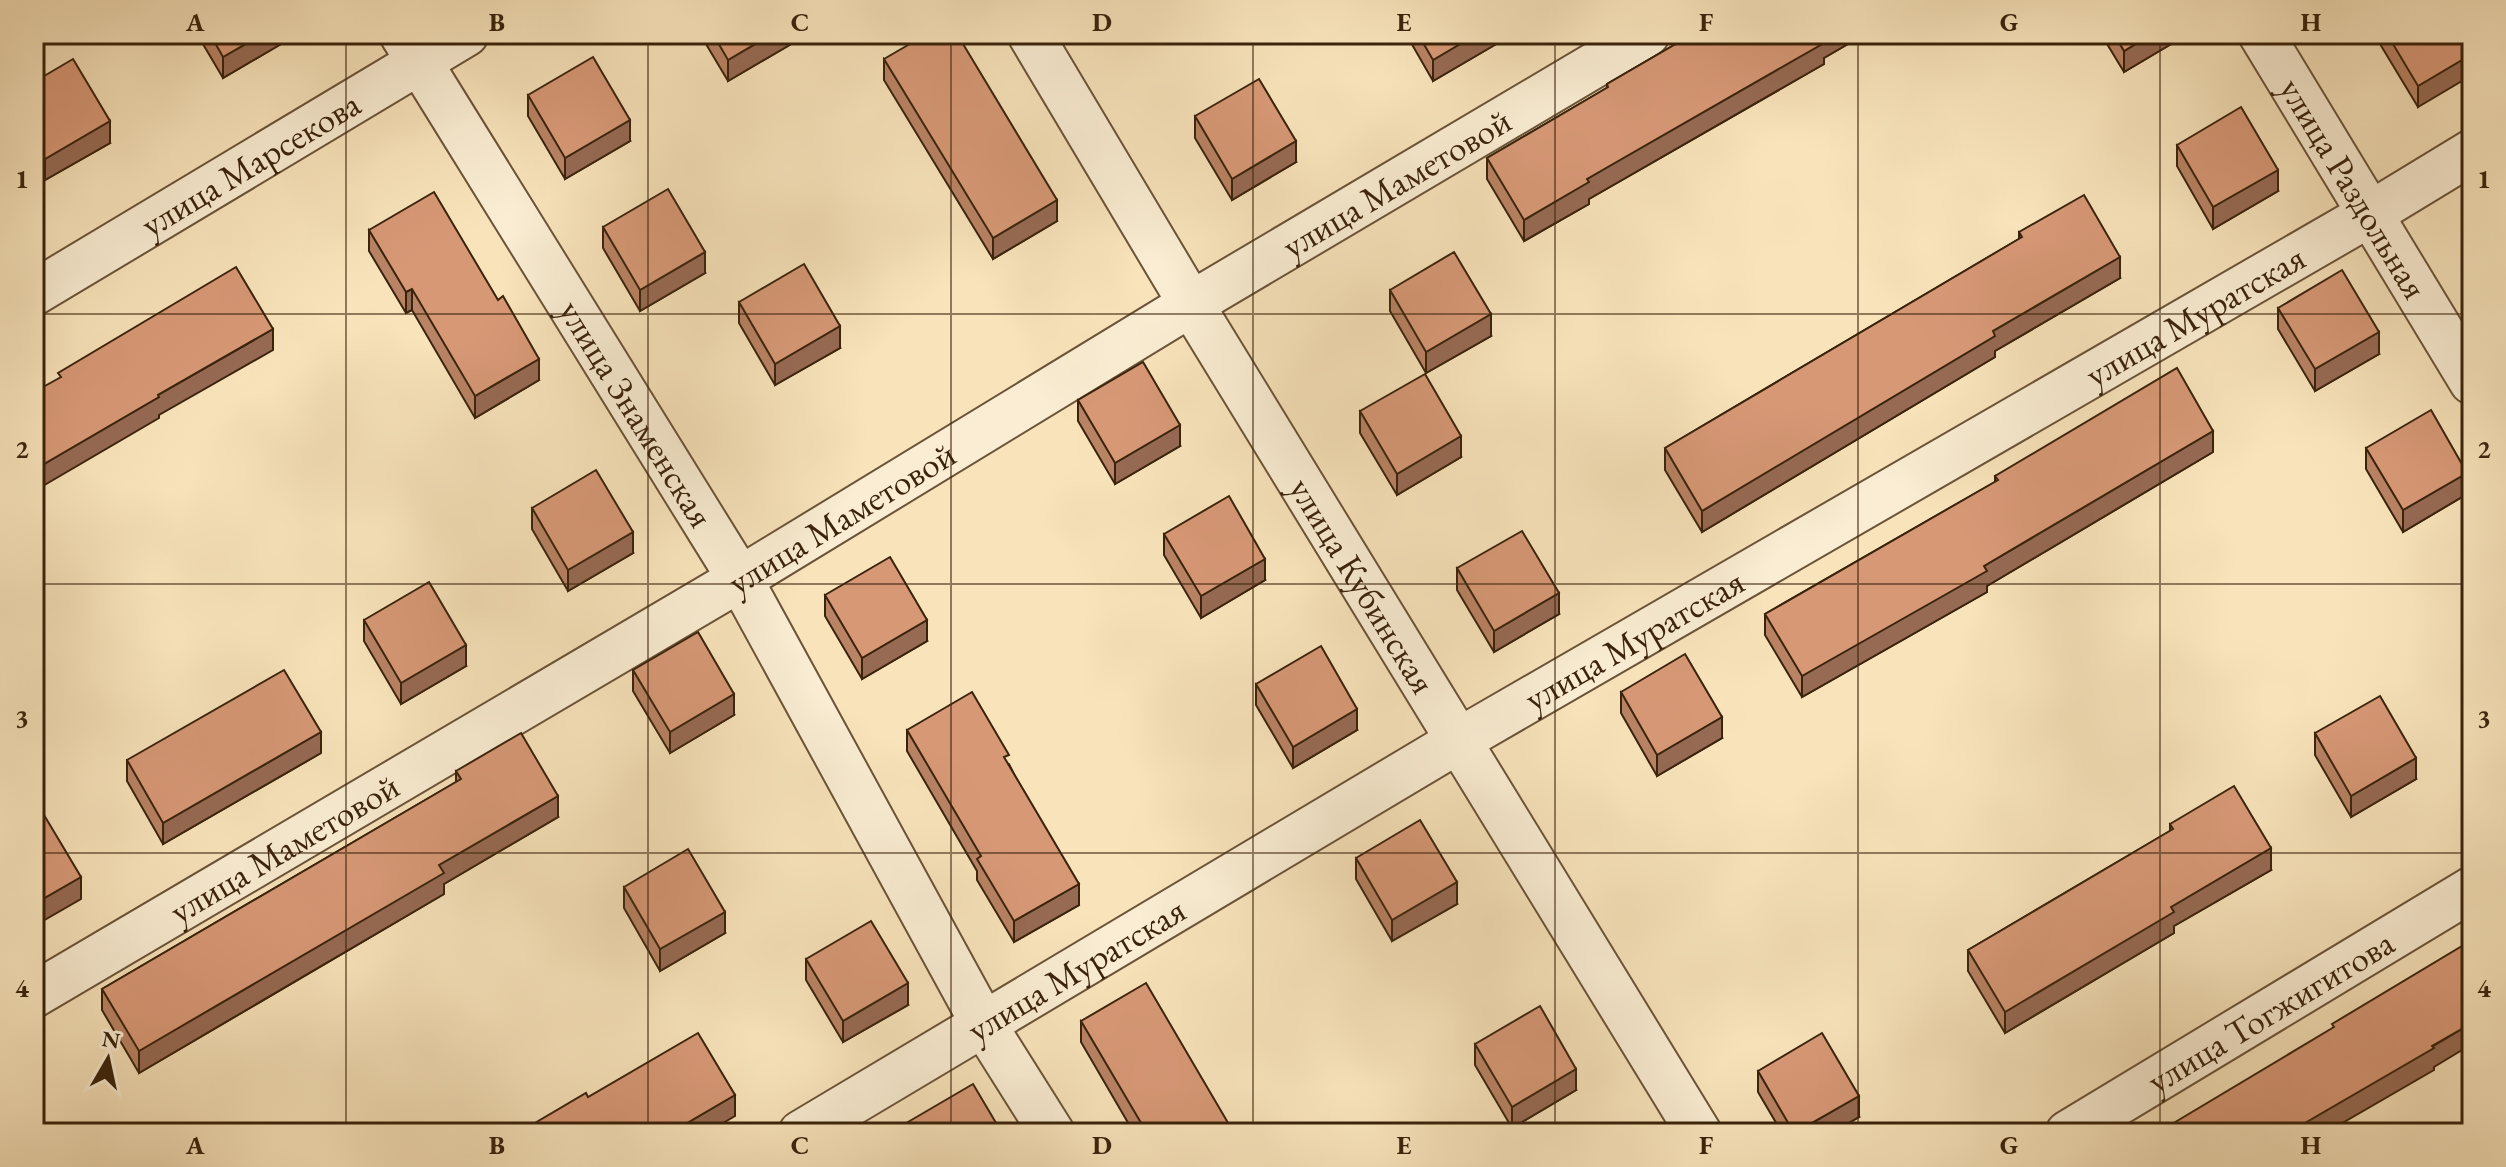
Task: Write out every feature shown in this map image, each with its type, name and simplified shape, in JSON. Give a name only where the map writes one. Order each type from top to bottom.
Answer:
[{"type":"street","name":"улица Марсекова","points":[[34,293],[411,48],[466,34]]},
{"type":"street","name":"улица Кубинская","points":[[1030,34],[1191,304],[1699,1133]]},
{"type":"street","name":"улица Маметовой","points":[[34,995],[740,579],[1191,304],[1647,34]]},
{"type":"street","name":"улица Раздольная","points":[[2261,34],[2472,382]]},
{"type":"street","name":"улица Знаменская","points":[[411,48],[740,579],[984,1025],[1052,1133]]},
{"type":"street","name":"улица Муратская","points":[[801,1133],[1458,741],[2472,152]]},
{"type":"street","name":"улица Тогжигитова","points":[[2068,1133],[2472,889]]},
{"type":"building","points":[[210,34],[263,34],[223,57]]},
{"type":"building","points":[[713,34],[772,34],[728,60]]},
{"type":"building","points":[[927,34],[957,34],[1057,200],[993,238],[884,59]]},
{"type":"building","points":[[1418,34],[1477,34],[1433,60]]},
{"type":"building","points":[[1693,34],[1829,34],[1822,38],[1824,43],[1587,179],[1589,182],[1524,220],[1487,158]]},
{"type":"building","points":[[2114,34],[2152,34],[2124,51]]},
{"type":"building","points":[[2387,34],[2472,34],[2472,54],[2418,86]]},
{"type":"building","points":[[593,57],[630,120],[565,158],[528,95]]},
{"type":"building","points":[[73,59],[110,121],[45,159],[34,140],[34,82]]},
{"type":"building","points":[[1259,79],[1296,141],[1232,179],[1195,116]]},
{"type":"building","points":[[2241,107],[2278,170],[2213,207],[2177,145]]},
{"type":"building","points":[[668,189],[705,252],[640,290],[603,227]]},
{"type":"building","points":[[434,192],[498,300],[503,296],[539,359],[475,396],[412,289],[406,292],[369,230]]},
{"type":"building","points":[[2084,195],[2120,257],[1993,331],[1995,336],[1702,511],[1665,448],[2022,237],[2019,232]]},
{"type":"building","points":[[1454,252],[1491,314],[1426,352],[1390,290]]},
{"type":"building","points":[[804,264],[840,326],[775,364],[739,302]]},
{"type":"building","points":[[236,267],[273,329],[34,470],[34,392],[61,377],[58,373]]},
{"type":"building","points":[[2342,270],[2379,332],[2315,369],[2278,308]]},
{"type":"building","points":[[1143,362],[1180,425],[1115,463],[1078,400]]},
{"type":"building","points":[[2177,368],[2213,431],[1984,566],[1987,571],[1802,676],[1765,614],[1998,480],[1995,476]]},
{"type":"building","points":[[1425,374],[1461,436],[1397,474],[1360,411]]},
{"type":"building","points":[[2431,410],[2467,473],[2403,510],[2366,448]]},
{"type":"building","points":[[596,470],[633,532],[568,570],[532,508]]},
{"type":"building","points":[[1229,496],[1265,559],[1201,596],[1164,534]]},
{"type":"building","points":[[1522,531],[1559,593],[1494,631],[1457,568]]},
{"type":"building","points":[[890,557],[927,620],[862,658],[825,595]]},
{"type":"building","points":[[429,582],[466,645],[401,683],[364,620]]},
{"type":"building","points":[[698,632],[734,694],[670,732],[633,670]]},
{"type":"building","points":[[1321,646],[1357,709],[1293,747],[1256,684]]},
{"type":"building","points":[[1685,654],[1722,717],[1657,755],[1621,692]]},
{"type":"building","points":[[284,670],[321,732],[163,823],[127,760]]},
{"type":"building","points":[[972,692],[1009,755],[1004,757],[1079,884],[1014,921],[977,859],[981,856],[907,730]]},
{"type":"building","points":[[2380,696],[2416,758],[2351,796],[2315,733]]},
{"type":"building","points":[[521,733],[558,796],[439,865],[444,873],[139,1051],[102,989],[461,779],[456,771]]},
{"type":"building","points":[[2234,786],[2271,848],[2171,907],[2174,912],[2005,1012],[1968,950],[2173,829],[2170,824]]},
{"type":"building","points":[[44,815],[81,877],[34,904],[34,821]]},
{"type":"building","points":[[1420,820],[1457,882],[1392,920],[1356,858]]},
{"type":"building","points":[[688,849],[725,912],[660,949],[624,887]]},
{"type":"building","points":[[871,921],[908,983],[843,1021],[806,959]]},
{"type":"building","points":[[2472,940],[2472,1023],[2305,1123],[2308,1127],[2298,1133],[2157,1133],[2334,1027],[2332,1024]]},
{"type":"building","points":[[1146,983],[1234,1133],[1147,1133],[1081,1021]]},
{"type":"building","points":[[1540,1006],[1576,1069],[1512,1107],[1475,1044]]},
{"type":"building","points":[[698,1033],[735,1095],[670,1133],[668,1129],[661,1133],[518,1133],[586,1093],[588,1097]]},
{"type":"building","points":[[1822,1033],[1859,1096],[1794,1133],[1758,1071]]},
{"type":"building","points":[[973,1084],[1002,1133],[915,1133],[908,1122]]}]
